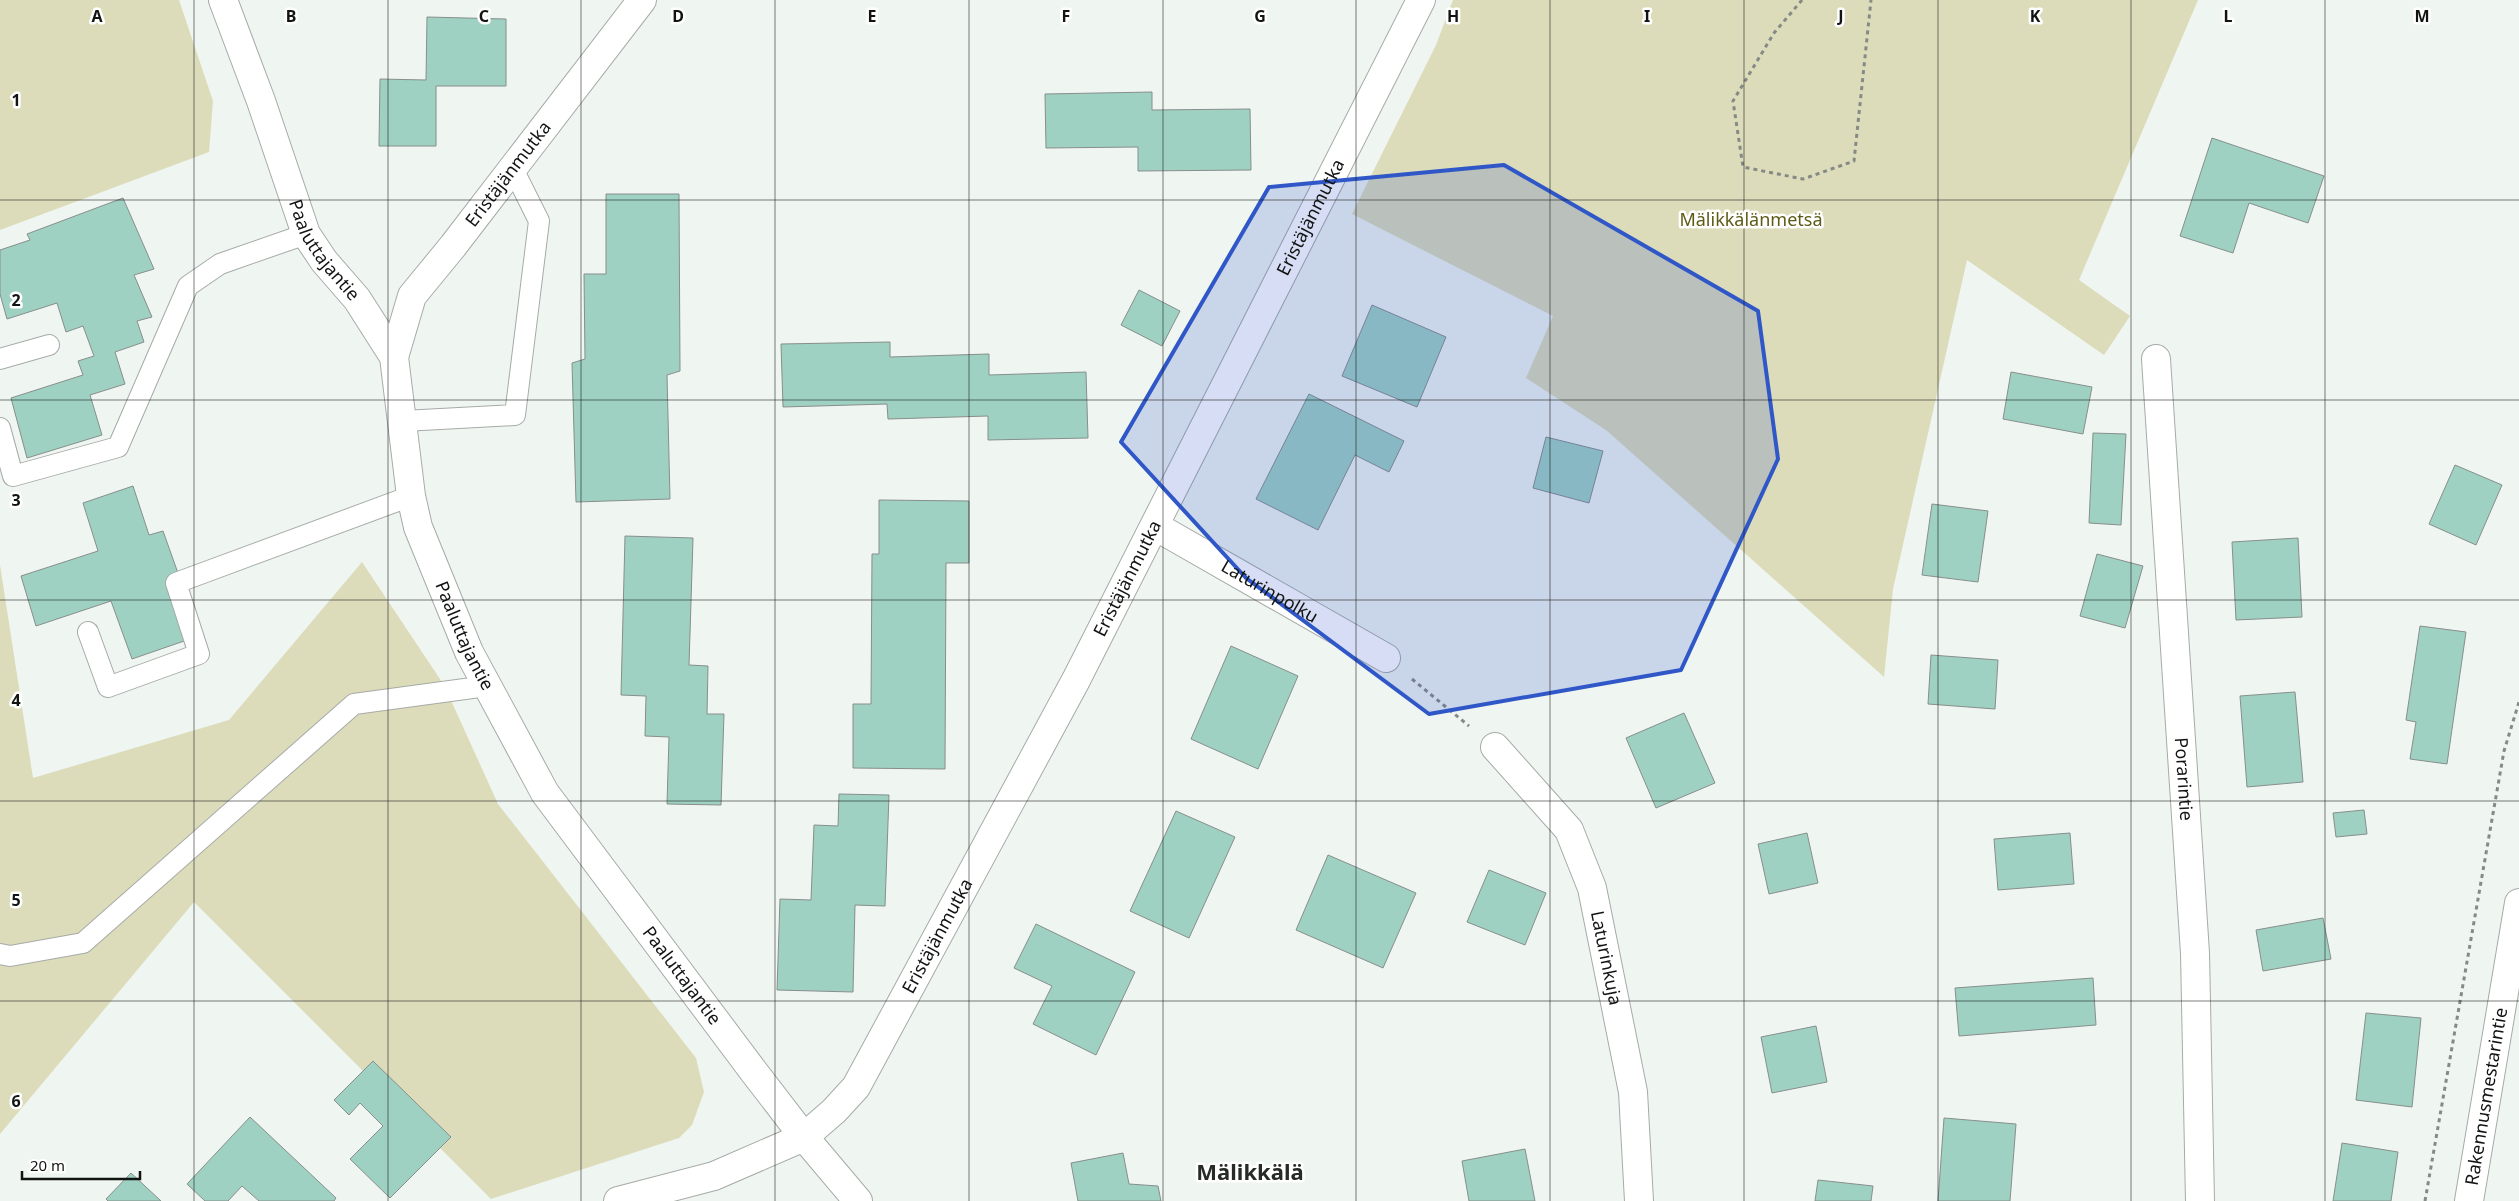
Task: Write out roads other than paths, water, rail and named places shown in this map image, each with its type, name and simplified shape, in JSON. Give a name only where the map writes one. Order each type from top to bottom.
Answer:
[{"type":"street","name":"Paaluttajantie","points":[[223,0],[261,101],[306,234],[324,261],[357,299],[394,357],[411,496],[418,527],[469,652],[545,793],[804,1137],[858,1201]]},
{"type":"street","name":"Eristäjänmutka","points":[[394,357],[412,296],[642,0]]},
{"type":"street","name":"Eristäjänmutka","points":[[618,1201],[714,1176],[804,1137],[834,1111],[856,1087],[1076,680],[1420,0]]},
{"type":"street","name":"Porarintie","points":[[2156,359],[2195,953],[2200,1201]]},
{"type":"street","name":"Laturinpolku","points":[[1154,526],[1386,658]]},
{"type":"street","name":"Laturinkuja","points":[[1495,747],[1569,830],[1592,888],[1633,1092],[1639,1201]]},
{"type":"street","name":"Rakennusmestarintie","points":[[2469,1201],[2513,971],[2519,903]]},
{"type":"lane","points":[[402,421],[515,415],[539,221],[513,168]]},
{"type":"lane","points":[[0,428],[13,476],[118,448],[188,286],[220,264],[306,234]]},
{"type":"lane","points":[[0,360],[49,345]]},
{"type":"lane","points":[[88,632],[108,687],[199,654],[176,583],[411,496]]},
{"type":"lane","points":[[0,954],[10,956],[83,944],[354,704],[487,686]]},
{"type":"district","name":"Mälikkälä","points":[[1250,1172]]},
{"type":"park label","name":"Mälikkälänmetsä","points":[[1751,220]]}]
